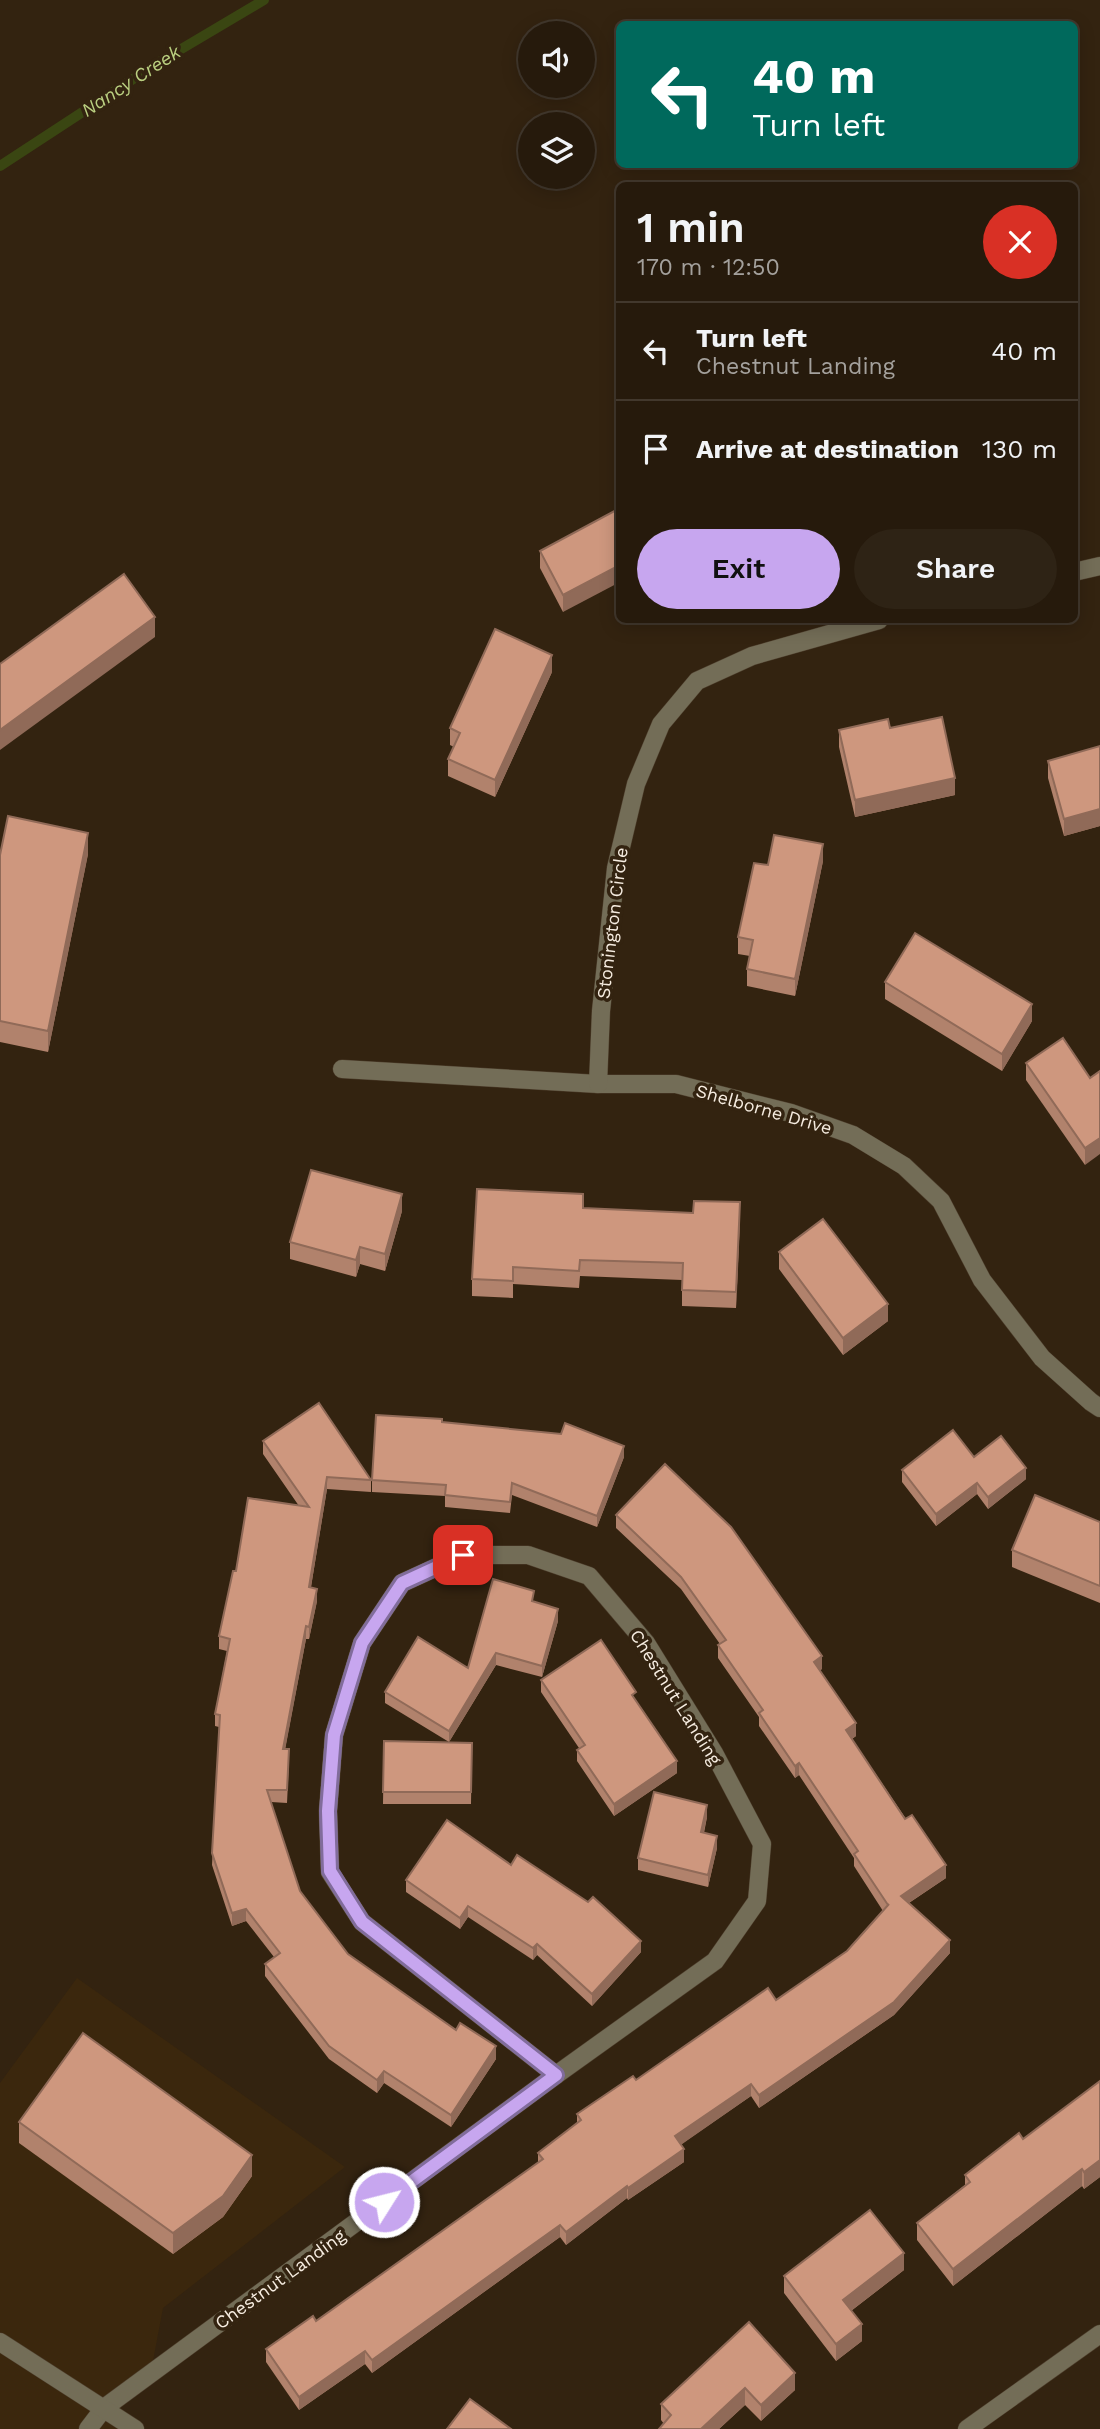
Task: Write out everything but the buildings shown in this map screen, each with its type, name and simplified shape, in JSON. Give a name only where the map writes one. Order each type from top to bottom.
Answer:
[{"type":"street","points":[[1078,571],[1100,566]]},
{"type":"street","name":"Stonington Circle","points":[[598,1084],[601,1010],[616,868],[636,783],[661,724],[697,681],[752,656],[868,623]]},
{"type":"street","name":"Shelborne Drive","points":[[342,1069],[598,1084],[676,1084],[791,1113],[853,1135],[904,1166],[941,1201],[982,1280],[1042,1358],[1100,1408]]},
{"type":"street","name":"Chestnut Landing","points":[[88,2429],[104,2408],[715,1961],[757,1901],[762,1844],[713,1753],[646,1643],[589,1576],[528,1555],[463,1555],[402,1583],[362,1643],[334,1735],[328,1811],[330,1871],[362,1922],[556,2075]]},
{"type":"street","points":[[967,2429],[1100,2334]]},
{"type":"street","points":[[0,2342],[135,2429]]},
{"type":"shaded area","points":[[77,1978],[345,2167],[163,2308],[153,2361],[100,2417],[119,2429],[0,2429],[0,2083]]},
{"type":"waterway","name":"Nancy Creek","points":[[0,166],[156,64],[264,0]]},
{"type":"route","points":[[384,2202],[556,2075],[362,1922],[330,1871],[328,1811],[334,1735],[362,1643],[402,1583],[463,1555]]}]
